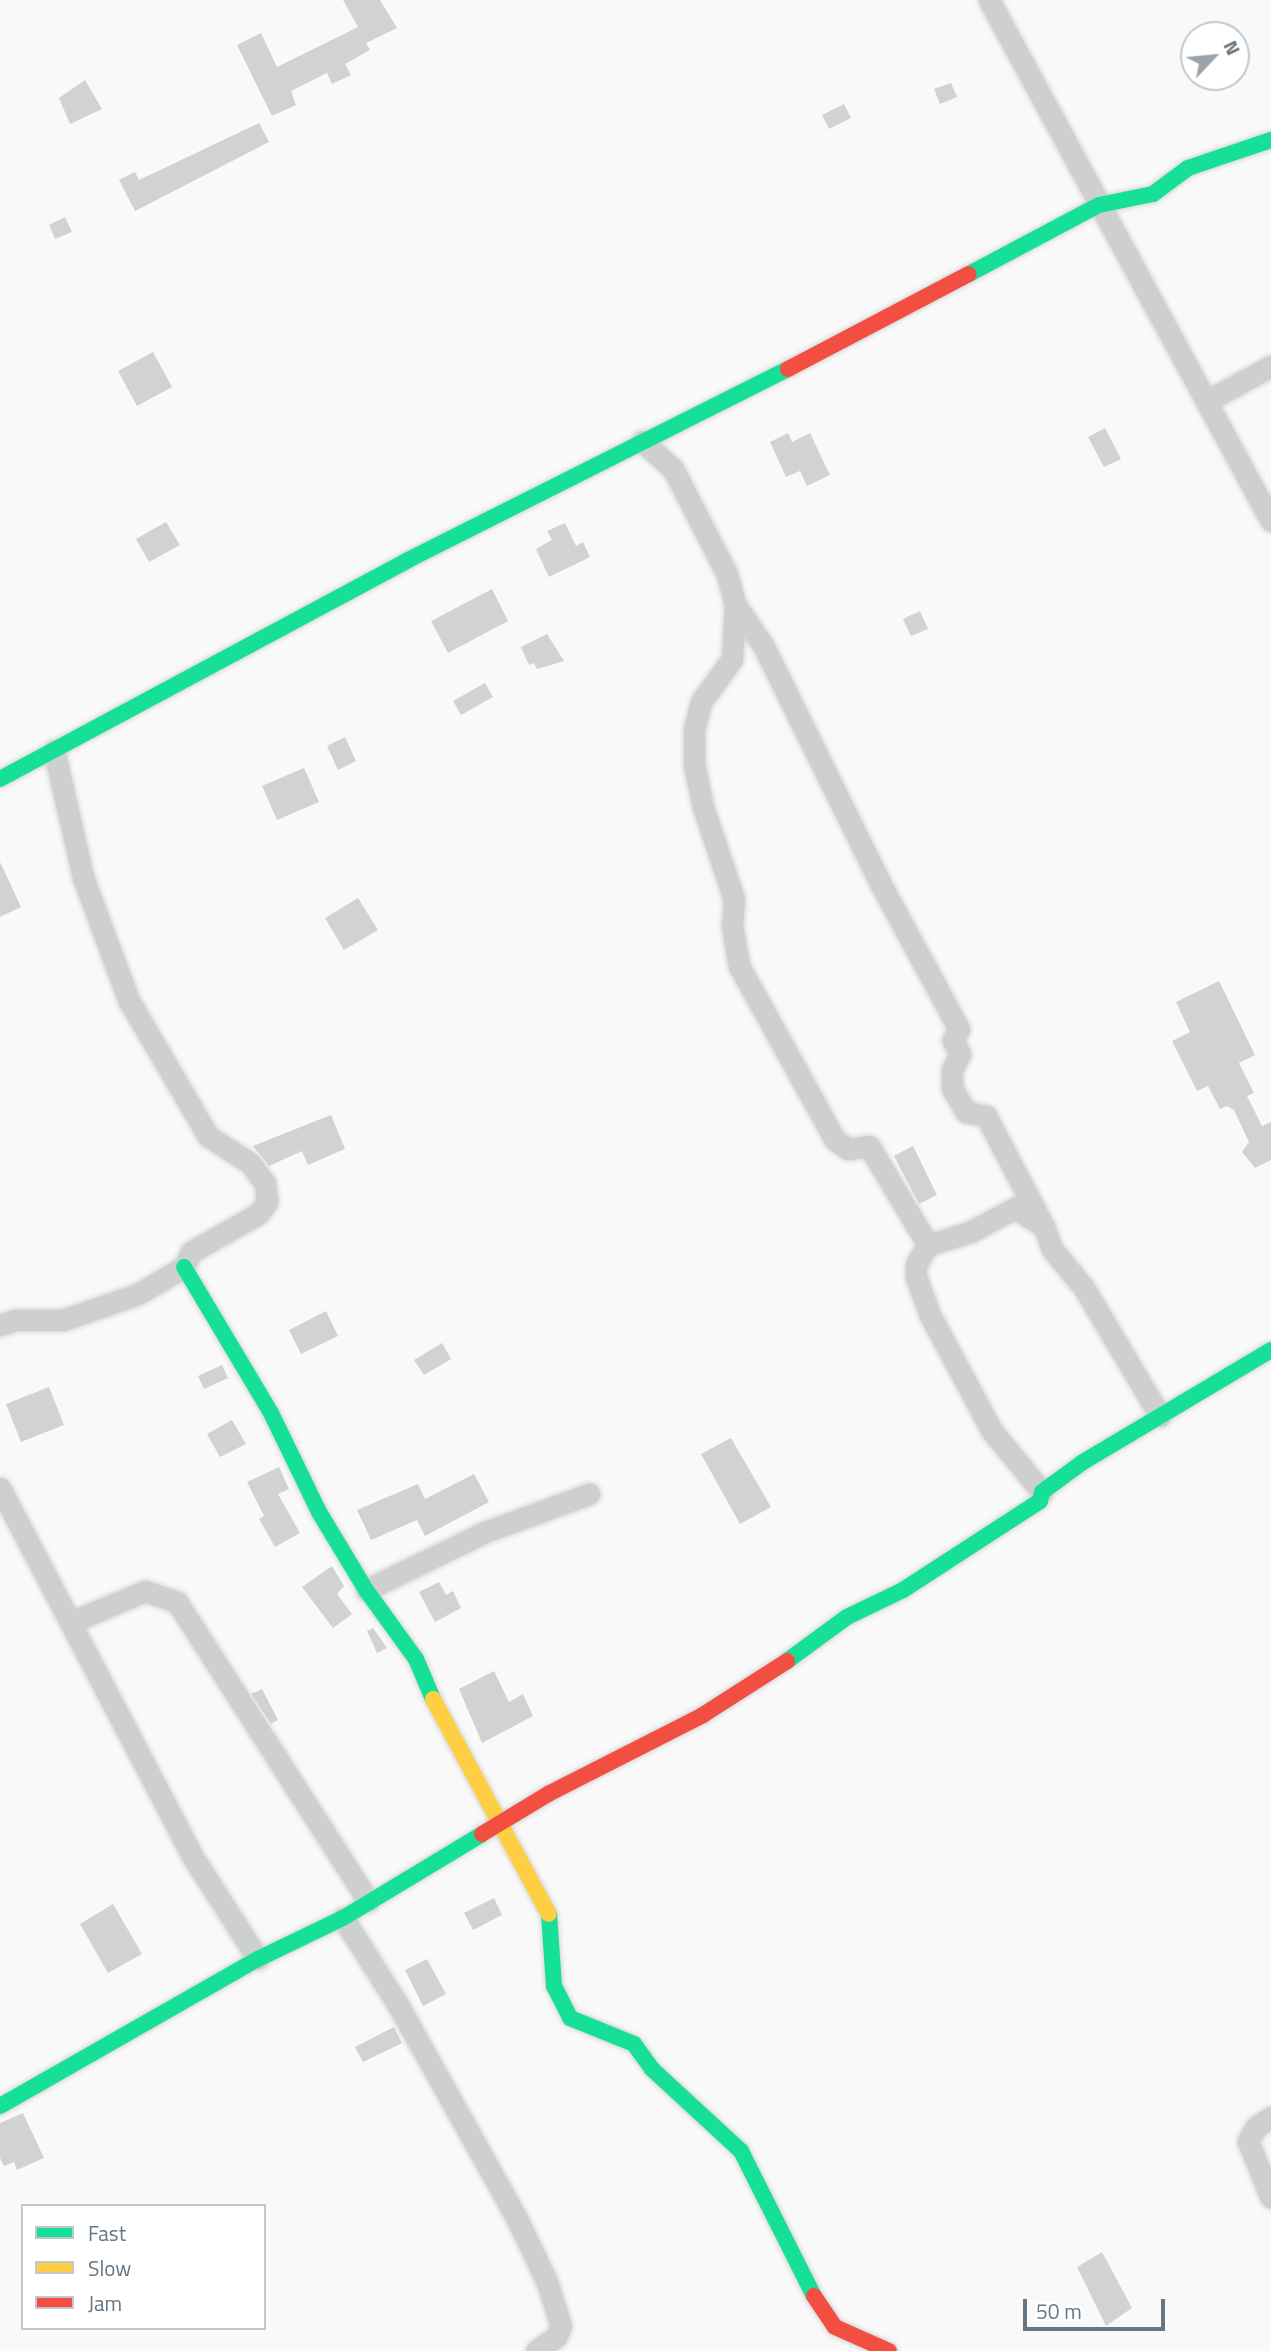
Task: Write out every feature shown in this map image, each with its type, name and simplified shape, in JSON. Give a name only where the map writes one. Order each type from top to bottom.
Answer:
[{"type":"street","points":[[989,0],[1271,521]]},
{"type":"street","points":[[0,779],[406,561],[817,355],[1099,205],[1153,194],[1188,168],[1271,139]]},
{"type":"street","points":[[1207,401],[1271,366]]},
{"type":"street","points":[[642,441],[673,469],[727,574],[735,604],[732,659],[701,702],[694,730],[694,764],[703,807],[734,899],[732,925],[739,966],[835,1140],[848,1149],[869,1146],[928,1245]]},
{"type":"street","points":[[735,604],[764,647],[880,883],[959,1029],[953,1040],[960,1055],[952,1070],[952,1088],[966,1112],[986,1116],[1044,1227],[1052,1249],[1084,1289],[1160,1416]]},
{"type":"street","points":[[0,1325],[15,1320],[63,1320],[138,1294],[184,1267],[204,1243],[258,1214],[267,1202],[265,1183],[250,1163],[208,1136],[129,1001],[83,877],[54,750]]},
{"type":"street","points":[[1042,1492],[992,1431],[930,1315],[916,1277],[916,1265],[928,1245],[970,1232],[1015,1208],[1044,1227]]},
{"type":"street","points":[[184,1267],[271,1413],[319,1513],[366,1590],[416,1659],[439,1713],[549,1906],[554,1986],[570,2018],[634,2044],[652,2069],[741,2151],[820,2308],[835,2327],[890,2351]]},
{"type":"street","points":[[0,2106],[258,1959],[343,1918],[501,1822],[662,1732],[703,1715],[825,1636],[847,1617],[944,1564],[1040,1501],[1042,1492],[1160,1416],[1271,1350]]},
{"type":"street","points":[[0,1488],[192,1856],[258,1959]]},
{"type":"street","points":[[366,1590],[485,1532],[589,1494]]},
{"type":"street","points":[[71,1622],[145,1591],[177,1602],[368,1901]]},
{"type":"street","points":[[343,1918],[405,2017],[517,2219],[547,2282],[561,2326],[556,2337],[536,2351]]},
{"type":"street","points":[[1271,2116],[1255,2127],[1248,2141],[1271,2198]]},
{"type":"building","points":[[343,0],[380,0],[397,28],[366,43],[370,50],[345,64],[351,75],[332,84],[327,73],[291,91],[296,105],[272,116],[237,45],[261,33],[277,67],[358,27]]},
{"type":"building","points":[[85,80],[102,109],[70,124],[59,98]]},
{"type":"building","points":[[951,83],[957,97],[940,104],[934,89]]},
{"type":"building","points":[[844,104],[851,118],[829,129],[822,115]]},
{"type":"building","points":[[259,123],[269,142],[135,211],[119,180],[135,172],[139,180]]},
{"type":"building","points":[[65,217],[72,232],[55,239],[49,225]]},
{"type":"building","points":[[153,352],[172,387],[137,406],[118,371]]},
{"type":"building","points":[[1105,428],[1121,459],[1104,467],[1088,437]]},
{"type":"building","points":[[788,433],[792,442],[810,433],[830,475],[807,486],[800,471],[786,477],[770,442]]},
{"type":"building","points":[[166,522],[180,545],[149,562],[136,539]]},
{"type":"building","points":[[565,523],[576,546],[583,542],[590,557],[549,577],[536,549],[552,540],[547,531]]},
{"type":"building","points":[[492,589],[508,621],[448,653],[431,621]]},
{"type":"building","points":[[920,611],[928,629],[911,636],[903,619]]},
{"type":"building","points":[[547,634],[564,661],[537,669],[534,663],[529,665],[521,647]]},
{"type":"building","points":[[485,683],[493,697],[461,715],[453,701]]},
{"type":"building","points":[[345,737],[356,761],[338,770],[327,746]]},
{"type":"building","points":[[304,768],[319,802],[277,820],[262,786]]},
{"type":"building","points":[[0,862],[21,907],[0,917]]},
{"type":"building","points":[[358,898],[378,930],[344,950],[325,918]]},
{"type":"building","points":[[1219,981],[1255,1055],[1239,1063],[1254,1093],[1247,1096],[1262,1126],[1271,1122],[1271,1160],[1255,1168],[1242,1152],[1249,1142],[1234,1110],[1227,1106],[1220,1109],[1208,1086],[1197,1091],[1172,1041],[1190,1032],[1176,1002]]},
{"type":"building","points":[[331,1115],[345,1149],[308,1165],[302,1151],[269,1166],[253,1146]]},
{"type":"building","points":[[913,1146],[937,1195],[919,1204],[894,1156]]},
{"type":"building","points":[[326,1311],[338,1336],[301,1354],[289,1330]]},
{"type":"building","points":[[442,1343],[451,1359],[424,1375],[414,1360]]},
{"type":"building","points":[[222,1365],[228,1378],[204,1389],[198,1376]]},
{"type":"building","points":[[49,1387],[64,1425],[21,1442],[6,1404]]},
{"type":"building","points":[[232,1420],[246,1444],[220,1457],[207,1434]]},
{"type":"building","points":[[731,1438],[771,1507],[740,1524],[701,1454]]},
{"type":"building","points":[[279,1467],[289,1489],[278,1494],[300,1533],[275,1547],[259,1519],[264,1516],[247,1482]]},
{"type":"building","points":[[474,1474],[489,1502],[425,1536],[417,1520],[371,1540],[357,1510],[418,1484],[425,1499]]},
{"type":"building","points":[[332,1566],[344,1586],[337,1594],[352,1614],[333,1628],[302,1587]]},
{"type":"building","points":[[439,1582],[446,1595],[453,1591],[461,1608],[435,1622],[419,1592]]},
{"type":"building","points":[[373,1628],[387,1648],[377,1653],[367,1631]]},
{"type":"building","points":[[494,1671],[509,1702],[523,1694],[533,1716],[482,1743],[459,1689]]},
{"type":"building","points":[[262,1689],[278,1720],[271,1724],[251,1694]]},
{"type":"building","points":[[494,1898],[502,1915],[473,1930],[464,1913]]},
{"type":"building","points":[[113,1904],[142,1954],[108,1973],[80,1924]]},
{"type":"building","points":[[427,1959],[446,1994],[423,2006],[405,1970]]},
{"type":"building","points":[[394,2027],[402,2043],[363,2062],[355,2047]]},
{"type":"building","points":[[23,2113],[44,2158],[17,2170],[14,2162],[4,2166],[0,2158],[0,2123]]},
{"type":"building","points":[[1102,2252],[1132,2308],[1106,2326],[1077,2267]]},
{"type":"traffic: fast","points":[[969,274],[1099,205],[1153,194],[1188,168],[1271,140]]},
{"type":"traffic: fast","points":[[0,779],[406,561],[788,369]]},
{"type":"traffic: fast","points":[[184,1267],[271,1413],[319,1512],[366,1590],[416,1659],[433,1699]]},
{"type":"traffic: fast","points":[[787,1661],[847,1617],[903,1590],[1040,1501],[1042,1492],[1083,1462],[1271,1350]]},
{"type":"traffic: fast","points":[[0,2106],[258,1959],[343,1918],[482,1834]]},
{"type":"traffic: fast","points":[[549,1914],[554,1986],[570,2018],[634,2044],[652,2069],[741,2151],[814,2296]]},
{"type":"traffic: slow","points":[[433,1699],[549,1914]]},
{"type":"traffic: jam","points":[[788,369],[969,274]]},
{"type":"traffic: jam","points":[[482,1834],[550,1793],[703,1715],[787,1661]]},
{"type":"traffic: jam","points":[[814,2296],[835,2327],[889,2351]]}]
